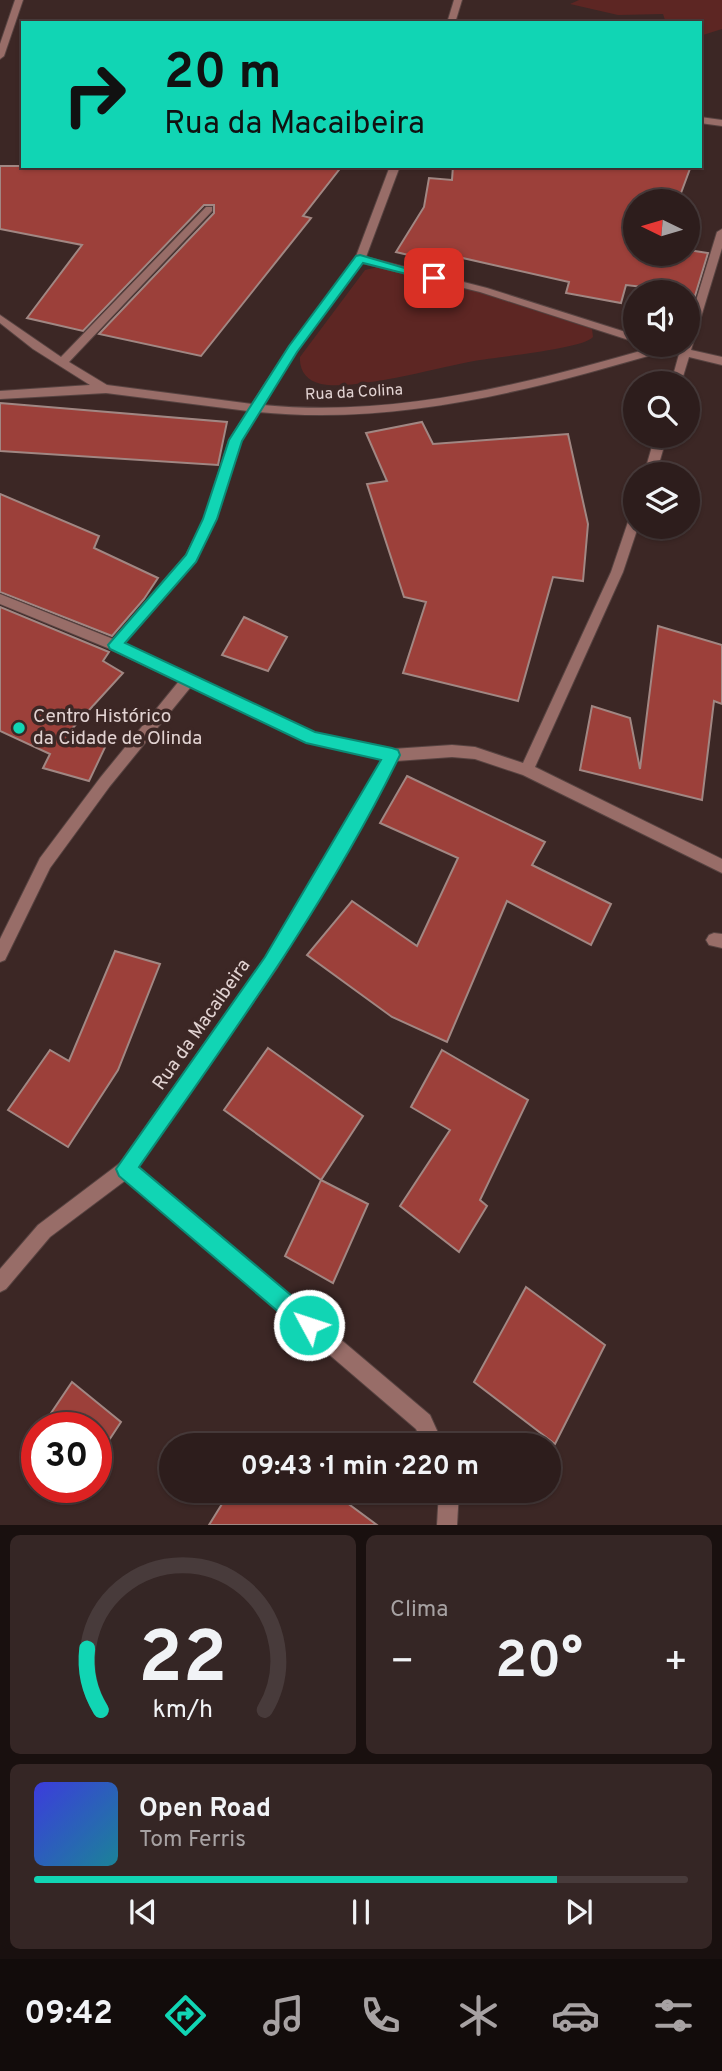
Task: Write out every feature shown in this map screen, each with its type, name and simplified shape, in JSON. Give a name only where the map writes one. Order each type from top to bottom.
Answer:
[{"type":"street","points":[[0,56],[19,0]]},
{"type":"street","points":[[452,21],[458,0]]},
{"type":"street","points":[[702,120],[722,123]]},
{"type":"street","points":[[115,645],[191,558],[210,519],[235,440],[293,349],[360,259],[395,168]]},
{"type":"street","points":[[62,362],[209,209]]},
{"type":"street","points":[[700,305],[722,232]]},
{"type":"street","points":[[360,259],[483,290],[623,335]]},
{"type":"street","points":[[0,318],[15,331],[105,389]]},
{"type":"street","name":"Rua da Colina","points":[[0,395],[105,389],[254,409],[349,412],[426,405],[510,390],[623,356]]},
{"type":"street","points":[[700,356],[722,361]]},
{"type":"street","points":[[527,770],[617,572],[628,539]]},
{"type":"street","points":[[0,599],[115,645],[312,738],[392,755],[441,751],[475,753],[527,770],[722,866]]},
{"type":"street","points":[[0,955],[46,863],[105,782],[189,679]]},
{"type":"street","name":"Rua da Macaibeira","points":[[0,1283],[44,1231],[126,1169],[271,963],[363,810],[392,755]]},
{"type":"street","points":[[126,1169],[423,1422],[428,1433]]},
{"type":"street","points":[[447,1525],[448,1503]]},
{"type":"shaded area","points":[[579,0],[722,0],[722,29],[703,35],[702,38],[702,21],[665,21],[663,14],[618,15],[570,4]]},
{"type":"shaded area","points":[[387,265],[398,266],[592,329],[593,337],[556,349],[474,361],[374,382],[335,385],[312,380],[305,375],[300,357],[365,270]]},
{"type":"building","points":[[0,166],[340,168],[303,216],[311,218],[201,356],[99,334],[214,213],[214,205],[204,205],[83,331],[27,318],[82,245],[0,229]]},
{"type":"building","points":[[453,168],[690,168],[682,189],[623,189],[623,266],[700,266],[700,252],[708,253],[700,280],[623,280],[621,303],[566,293],[569,282],[458,257],[454,266],[396,252],[424,207],[429,178],[452,180]]},
{"type":"building","points":[[0,403],[227,422],[218,465],[0,451]]},
{"type":"building","points":[[422,422],[433,444],[568,434],[588,524],[583,581],[553,577],[518,701],[403,673],[426,602],[404,597],[367,484],[387,481],[366,433]]},
{"type":"building","points":[[0,494],[99,536],[94,548],[158,578],[112,636],[0,592]]},
{"type":"building","points":[[0,607],[109,652],[103,661],[123,673],[70,731],[108,741],[89,781],[43,768],[50,754],[0,731]]},
{"type":"building","points":[[244,617],[287,637],[268,671],[222,655]]},
{"type":"building","points":[[658,626],[722,645],[722,704],[714,701],[702,800],[580,770],[592,706],[630,718],[640,769]]},
{"type":"building","points":[[407,776],[545,842],[532,865],[611,904],[591,945],[507,901],[447,1042],[392,1017],[307,955],[352,901],[417,946],[458,858],[380,823]]},
{"type":"building","points":[[115,951],[160,964],[118,1070],[68,1147],[8,1110],[50,1050],[69,1061]]},
{"type":"building","points":[[268,1048],[363,1116],[321,1180],[224,1110]]},
{"type":"building","points":[[442,1050],[528,1100],[480,1200],[487,1206],[459,1252],[400,1206],[450,1130],[411,1107]]},
{"type":"building","points":[[321,1180],[368,1204],[333,1283],[285,1256]]},
{"type":"building","points":[[526,1287],[605,1345],[561,1433],[541,1433],[474,1382]]},
{"type":"building","points":[[72,1382],[109,1412],[52,1412]]},
{"type":"building","points":[[112,1415],[121,1422],[112,1436]]},
{"type":"building","points":[[223,1503],[347,1503],[377,1525],[209,1525]]},
{"type":"place","name":"Centro Histórico da Cidade de Olinda","points":[[19,728]]},
{"type":"route","points":[[309,1325],[126,1169],[271,963],[363,810],[392,755],[312,738],[284,727],[115,645],[191,558],[210,519],[235,440],[293,349],[360,259],[434,278]]}]
